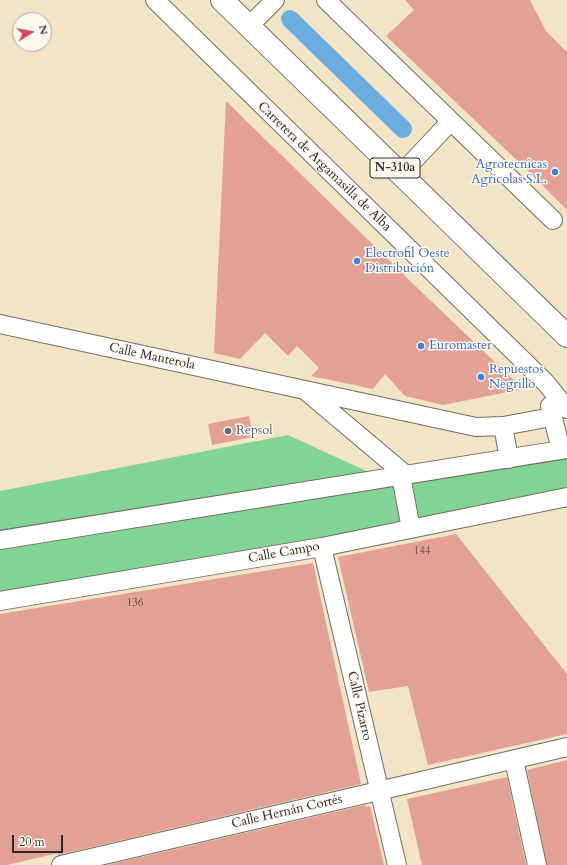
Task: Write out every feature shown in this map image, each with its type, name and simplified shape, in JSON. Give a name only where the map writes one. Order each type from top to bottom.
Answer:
[{"type":"highway","name":"N-310a","points":[[222,0],[567,336]]},
{"type":"street","points":[[248,26],[275,0]]},
{"type":"street","points":[[326,0],[553,220]]},
{"type":"street","name":"Carretera de Argamasilla de Alba","points":[[156,1],[546,383],[560,413],[564,450]]},
{"type":"street","points":[[401,174],[451,121]]},
{"type":"street","name":"Calle Manterola","points":[[0,324],[476,427],[503,426],[560,413]]},
{"type":"street","name":"Calle Manterola","points":[[304,389],[404,476]]},
{"type":"street","points":[[503,426],[509,459]]},
{"type":"street","points":[[0,540],[564,450]]},
{"type":"street","points":[[404,476],[411,529]]},
{"type":"street","name":"Calle Campo","points":[[0,601],[322,547],[567,496]]},
{"type":"street","name":"Calle Pizarro","points":[[322,547],[378,790],[397,865]]},
{"type":"street","name":"Calle Hernán Cortés","points":[[61,865],[378,790],[514,760],[567,746]]},
{"type":"street","points":[[514,760],[537,865]]},
{"type":"green space","points":[[288,435],[384,479],[567,449],[567,497],[0,601],[0,491]]},
{"type":"building","points":[[405,0],[530,0],[546,31],[567,52],[567,210],[386,36],[414,10]]},
{"type":"building","points":[[226,101],[523,389],[443,405],[405,396],[385,374],[373,389],[311,376],[319,368],[297,346],[288,356],[265,333],[240,359],[214,353]]},
{"type":"building","points":[[249,416],[253,437],[212,445],[208,424]]},
{"type":"building","points":[[456,534],[567,674],[567,734],[428,765],[408,686],[369,692],[338,557]]},
{"type":"building","points":[[313,563],[361,784],[58,855],[58,853],[7,865],[0,865],[0,614]]},
{"type":"building","points":[[567,760],[567,865],[547,865],[527,770]]},
{"type":"building","points":[[507,777],[526,865],[422,865],[407,799]]},
{"type":"building","points":[[365,805],[366,807],[370,806],[384,865],[107,865]]},
{"type":"waterway","points":[[290,19],[403,129]]},
{"type":"place","name":"Agrotecnicas Agricolas S.L.","points":[[555,172]]},
{"type":"place","name":"Electrofil Oeste Distribución","points":[[357,261]]},
{"type":"place","name":"Euromaster","points":[[421,346]]},
{"type":"place","name":"Repuestos Negrillo","points":[[481,377]]},
{"type":"place","name":"Repsol","points":[[228,431]]}]
